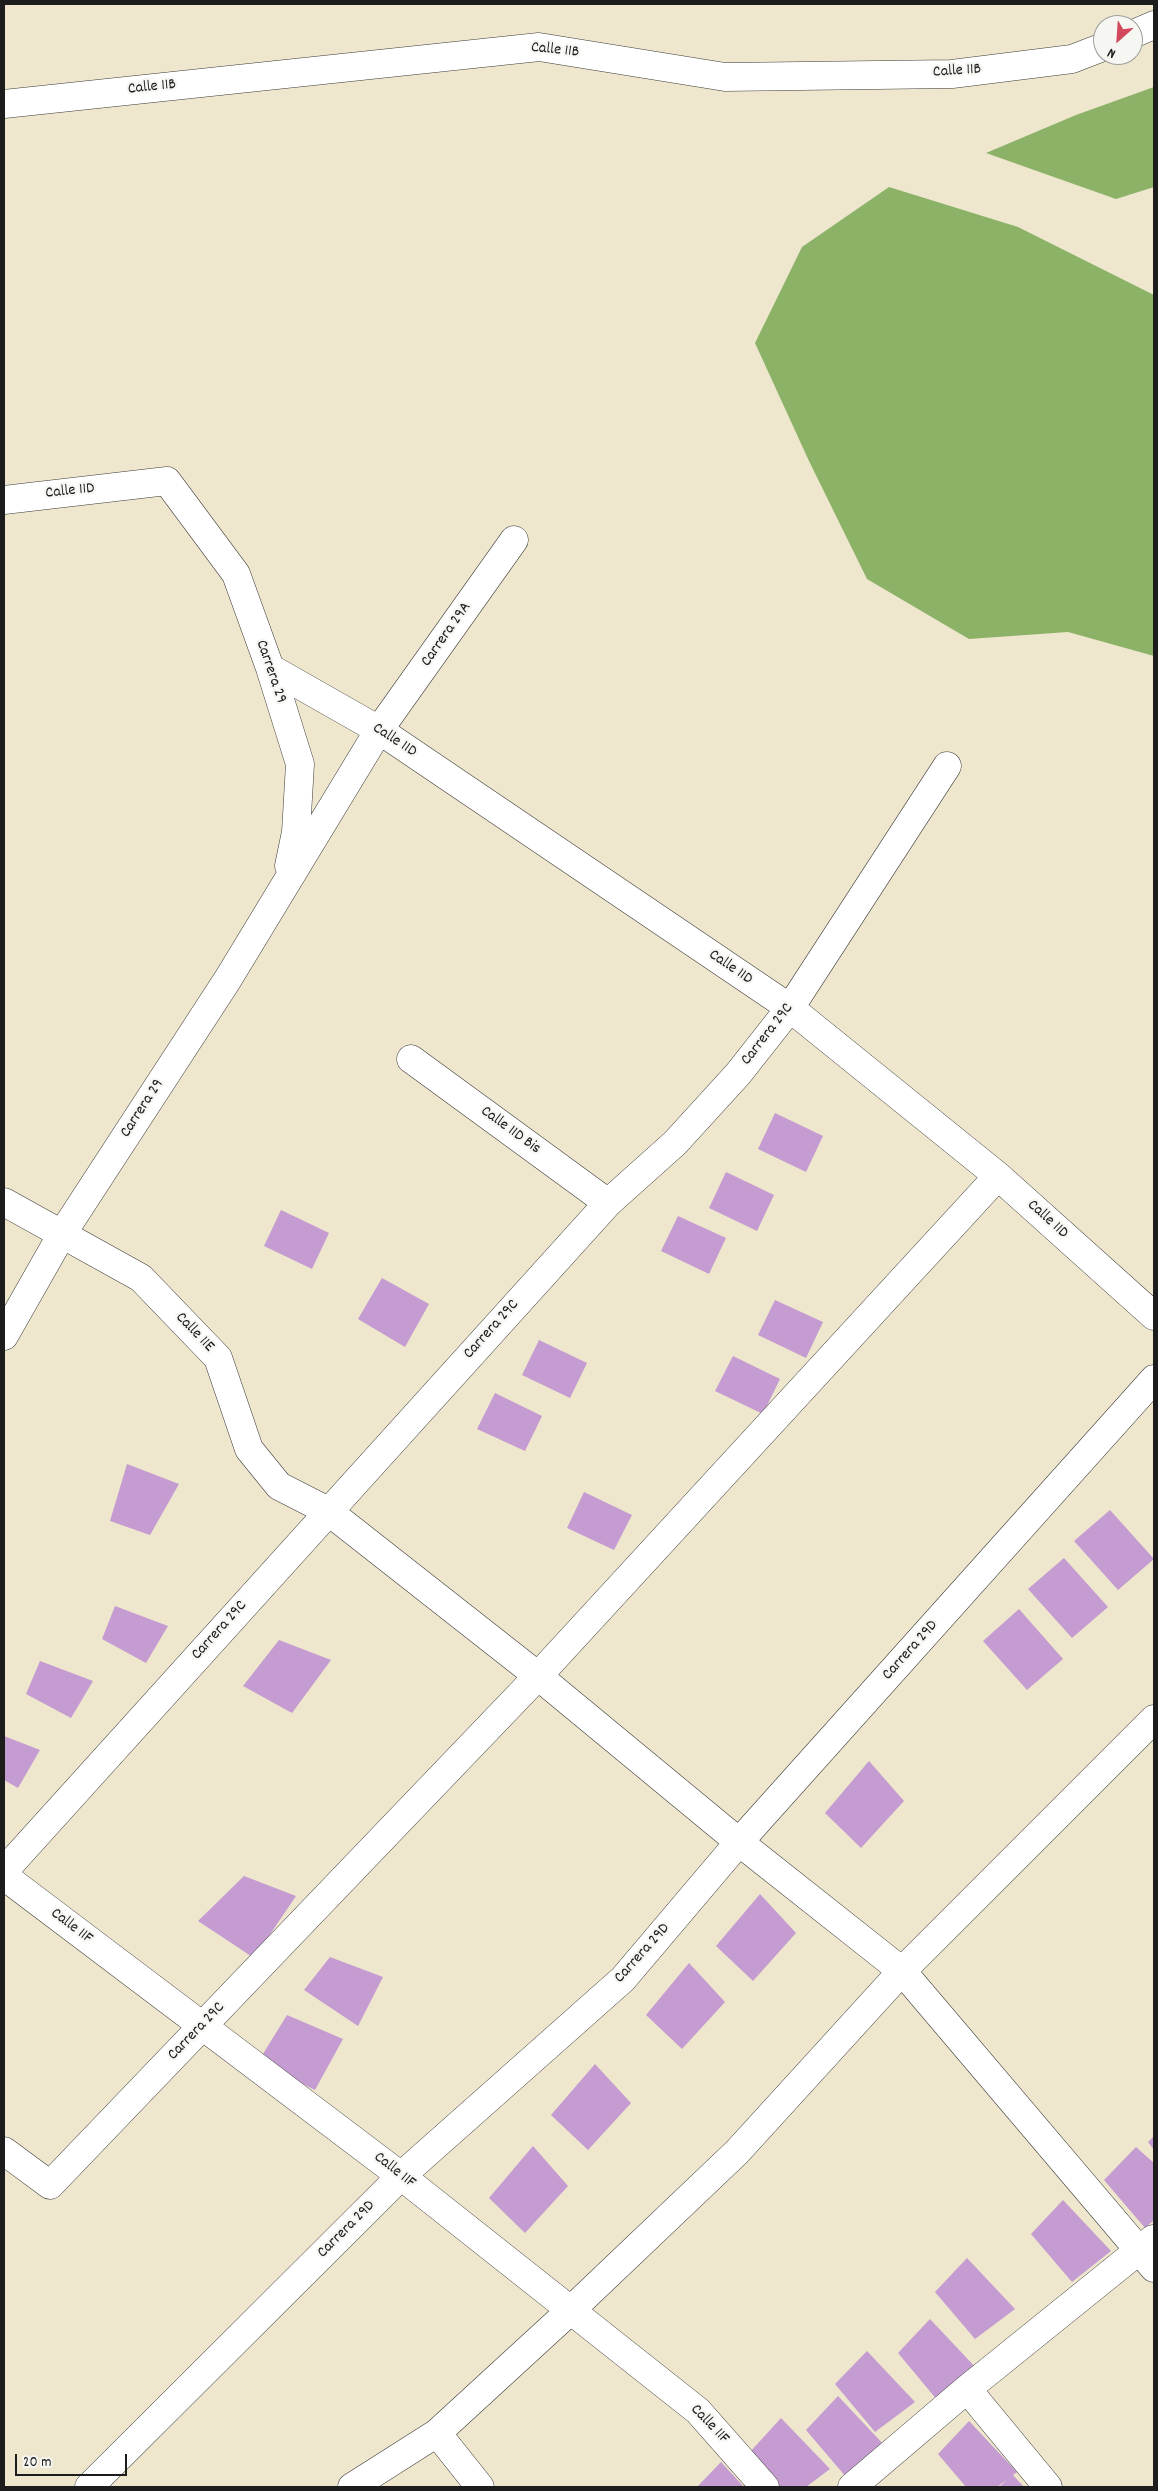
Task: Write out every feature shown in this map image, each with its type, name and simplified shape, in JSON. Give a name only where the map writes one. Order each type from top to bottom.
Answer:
[{"type":"street","name":"Calle 11B","points":[[4,104],[539,47],[724,77],[952,74],[1072,59],[1093,51]]},
{"type":"street","name":"Calle 11D","points":[[4,500],[167,481]]},
{"type":"street","name":"Carrera 29","points":[[167,481],[236,574],[270,668],[300,764],[296,832],[286,885]]},
{"type":"street","name":"Carrera 29A","points":[[379,730],[514,540]]},
{"type":"street","name":"Calle 11D","points":[[270,668],[379,730],[790,1008],[998,1176],[1154,1316]]},
{"type":"street","name":"Carrera 29","points":[[4,1336],[62,1234],[222,988],[379,730]]},
{"type":"street","name":"Carrera 29C","points":[[4,1871],[608,1203],[675,1143],[738,1074],[790,1008],[947,766]]},
{"type":"street","name":"Calle 11D Bis","points":[[411,1059],[608,1203]]},
{"type":"street","name":"Carrera 29C","points":[[4,2151],[50,2186],[538,1676],[998,1176]]},
{"type":"street","name":"Calle 11E","points":[[4,1202],[141,1278],[218,1358],[249,1449],[279,1486],[328,1511],[538,1676],[739,1842],[902,1971],[1149,2252]]},
{"type":"street","name":"Carrera 29D","points":[[89,2487],[401,2176],[622,1979],[739,1842],[1154,1379]]},
{"type":"street","points":[[352,2487],[437,2433],[571,2310],[737,2152],[902,1971],[1154,1718]]},
{"type":"street","name":"Calle 11F","points":[[4,1876],[401,2176],[698,2411],[765,2487]]},
{"type":"street","points":[[852,2487],[967,2389],[1149,2252]]},
{"type":"street","points":[[967,2389],[1048,2487]]},
{"type":"street","points":[[437,2433],[480,2487]]},
{"type":"green space","points":[[1154,87],[1154,187],[1116,199],[986,153],[1076,115]]},
{"type":"green space","points":[[889,187],[1018,227],[1154,295],[1154,656],[1068,632],[969,639],[867,579],[809,461],[755,343],[802,247]]},
{"type":"building","points":[[775,1113],[823,1136],[806,1172],[758,1149]]},
{"type":"building","points":[[726,1172],[774,1195],[757,1231],[709,1208]]},
{"type":"building","points":[[281,1210],[329,1233],[312,1269],[264,1246]]},
{"type":"building","points":[[678,1216],[726,1238],[709,1274],[661,1251]]},
{"type":"building","points":[[382,1278],[429,1304],[405,1347],[358,1319]]},
{"type":"building","points":[[775,1300],[823,1322],[806,1358],[758,1335]]},
{"type":"building","points":[[539,1340],[587,1363],[570,1398],[522,1375]]},
{"type":"building","points":[[733,1356],[780,1379],[763,1414],[715,1391]]},
{"type":"building","points":[[495,1393],[542,1416],[525,1451],[477,1429]]},
{"type":"building","points":[[127,1464],[179,1484],[150,1535],[110,1521]]},
{"type":"building","points":[[584,1492],[632,1515],[614,1550],[567,1528]]},
{"type":"building","points":[[1110,1510],[1154,1559],[1118,1590],[1074,1541]]},
{"type":"building","points":[[1064,1558],[1108,1607],[1072,1638],[1028,1589]]},
{"type":"building","points":[[115,1606],[168,1626],[146,1663],[102,1639]]},
{"type":"building","points":[[1019,1609],[1063,1659],[1027,1690],[983,1641]]},
{"type":"building","points":[[279,1640],[331,1660],[292,1713],[243,1686]]},
{"type":"building","points":[[40,1661],[93,1681],[71,1718],[26,1694]]},
{"type":"building","points":[[4,1736],[40,1750],[18,1788],[4,1780]]},
{"type":"building","points":[[869,1761],[904,1801],[861,1848],[825,1813]]},
{"type":"building","points":[[244,1876],[296,1896],[254,1958],[198,1921]]},
{"type":"building","points":[[760,1894],[796,1933],[753,1981],[716,1946]]},
{"type":"building","points":[[330,1957],[383,1977],[358,2026],[304,1990]]},
{"type":"building","points":[[689,1963],[725,2002],[682,2049],[646,2015]]},
{"type":"building","points":[[287,2015],[343,2039],[315,2090],[258,2062]]},
{"type":"building","points":[[595,2064],[631,2103],[588,2150],[551,2115]]},
{"type":"building","points":[[1154,2136],[1154,2150],[1148,2142]]},
{"type":"building","points":[[533,2146],[568,2186],[525,2233],[489,2198]]},
{"type":"building","points":[[1136,2147],[1154,2163],[1154,2220],[1145,2228],[1104,2180]]},
{"type":"building","points":[[1063,2200],[1111,2251],[1072,2282],[1031,2234]]},
{"type":"building","points":[[967,2258],[1015,2309],[975,2339],[935,2292]]},
{"type":"building","points":[[930,2319],[978,2370],[938,2401],[898,2353]]},
{"type":"building","points":[[867,2351],[915,2402],[875,2432],[835,2384]]},
{"type":"building","points":[[838,2396],[886,2447],[846,2477],[806,2430]]},
{"type":"building","points":[[781,2418],[830,2469],[806,2487],[779,2487],[750,2452]]},
{"type":"building","points":[[969,2421],[1017,2472],[1013,2475],[1024,2487],[999,2487],[1007,2480],[997,2487],[966,2487],[938,2454]]},
{"type":"building","points":[[721,2462],[744,2487],[697,2487]]}]
